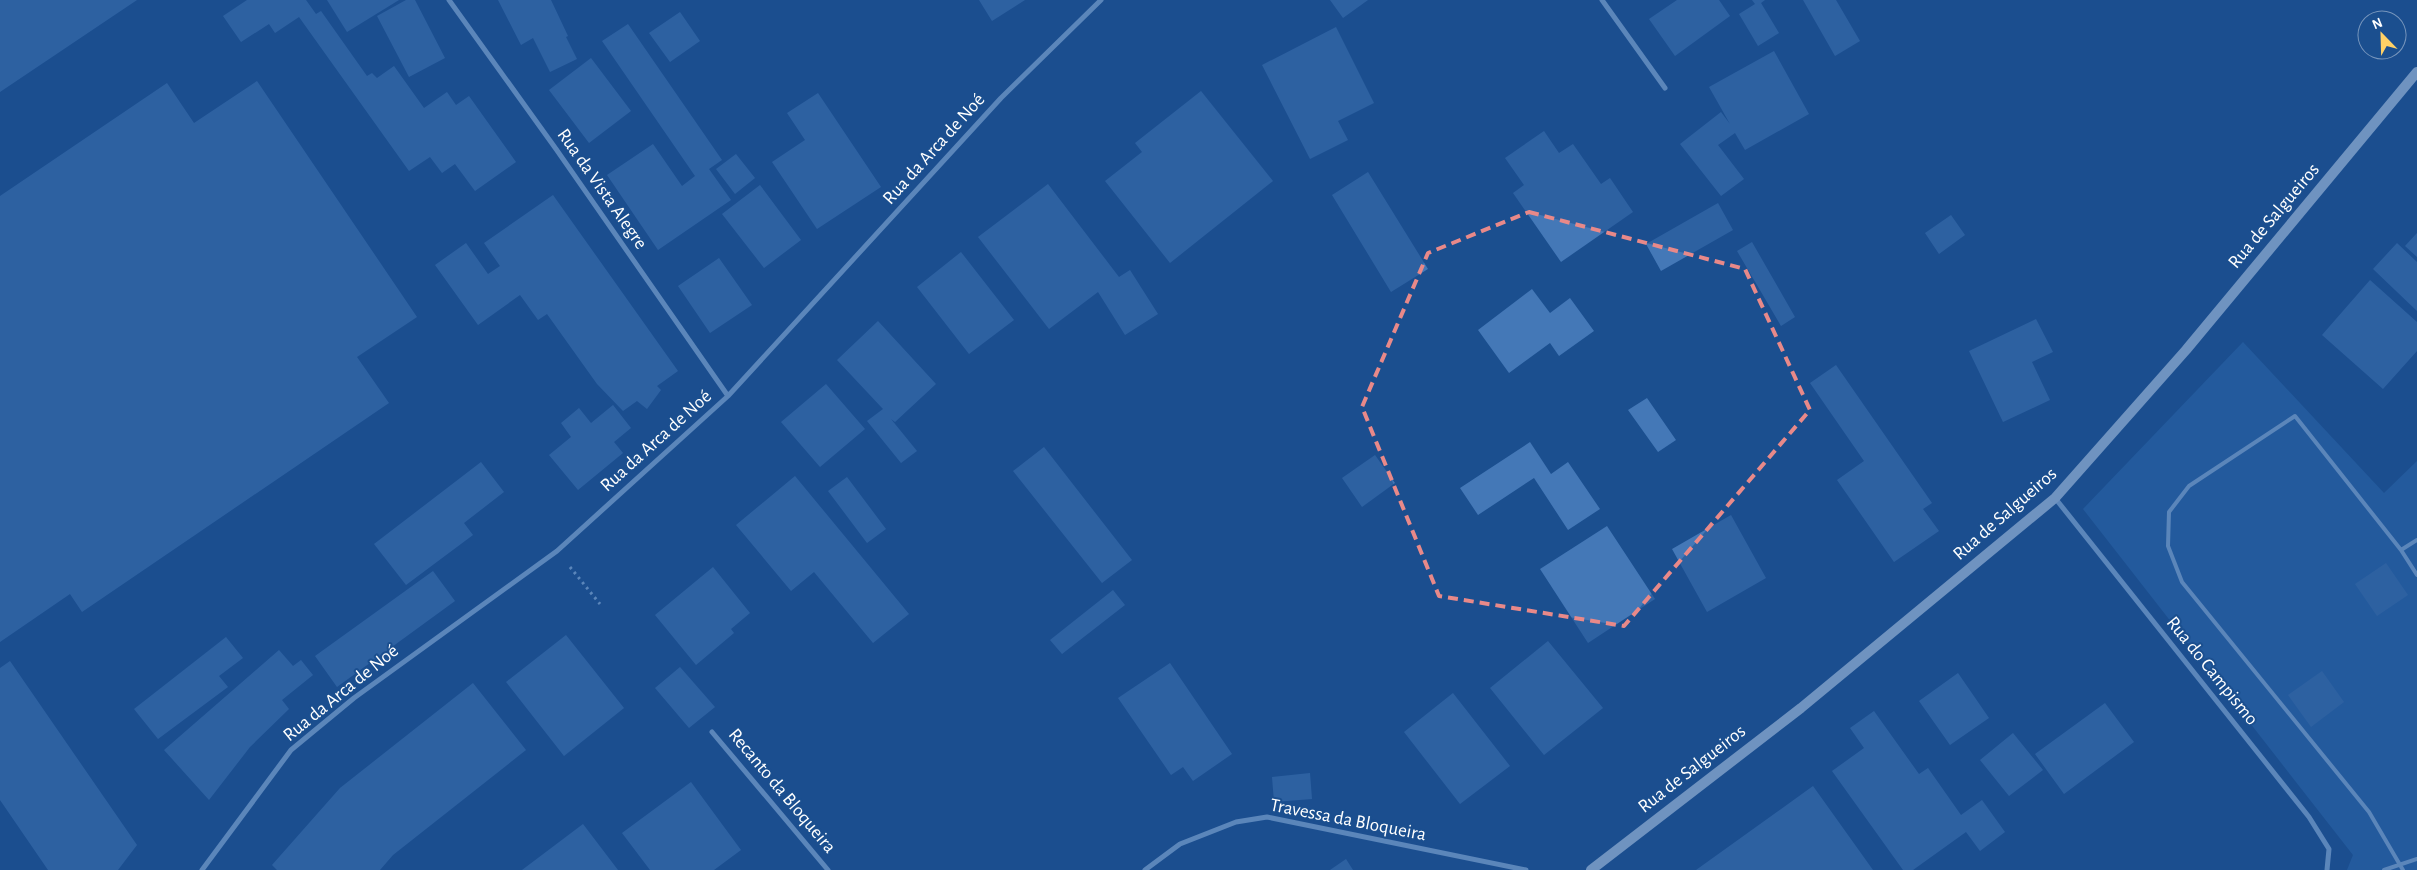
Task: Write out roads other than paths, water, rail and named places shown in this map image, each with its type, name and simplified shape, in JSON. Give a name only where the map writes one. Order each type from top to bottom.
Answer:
[{"type":"street","name":"Rua da Vista Alegre","points":[[449,0],[556,149],[728,396]]},
{"type":"street","name":"Rua da Arca de Noé","points":[[202,870],[291,750],[354,698],[557,551],[728,396],[1001,98],[1101,0]]},
{"type":"street","points":[[1602,0],[1665,88]]},
{"type":"street","name":"Rua de Salgueiros","points":[[1591,870],[1801,708],[2054,498],[2186,350],[2417,72]]},
{"type":"street","name":"Rua do Campismo","points":[[2054,498],[2309,816],[2329,849],[2327,870]]},
{"type":"street","name":"Recanto da Bloqueira","points":[[712,732],[828,870]]},
{"type":"street","name":"Travessa da Bloqueira","points":[[1145,870],[1180,844],[1236,822],[1267,817],[1526,870]]},
{"type":"lane","points":[[2402,868],[2368,812],[2182,582],[2168,546],[2169,512],[2189,486],[2295,416],[2401,550],[2417,575]]},
{"type":"lane","points":[[2401,550],[2417,540]]},
{"type":"lane","points":[[2384,870],[2402,868],[2417,859]]}]
